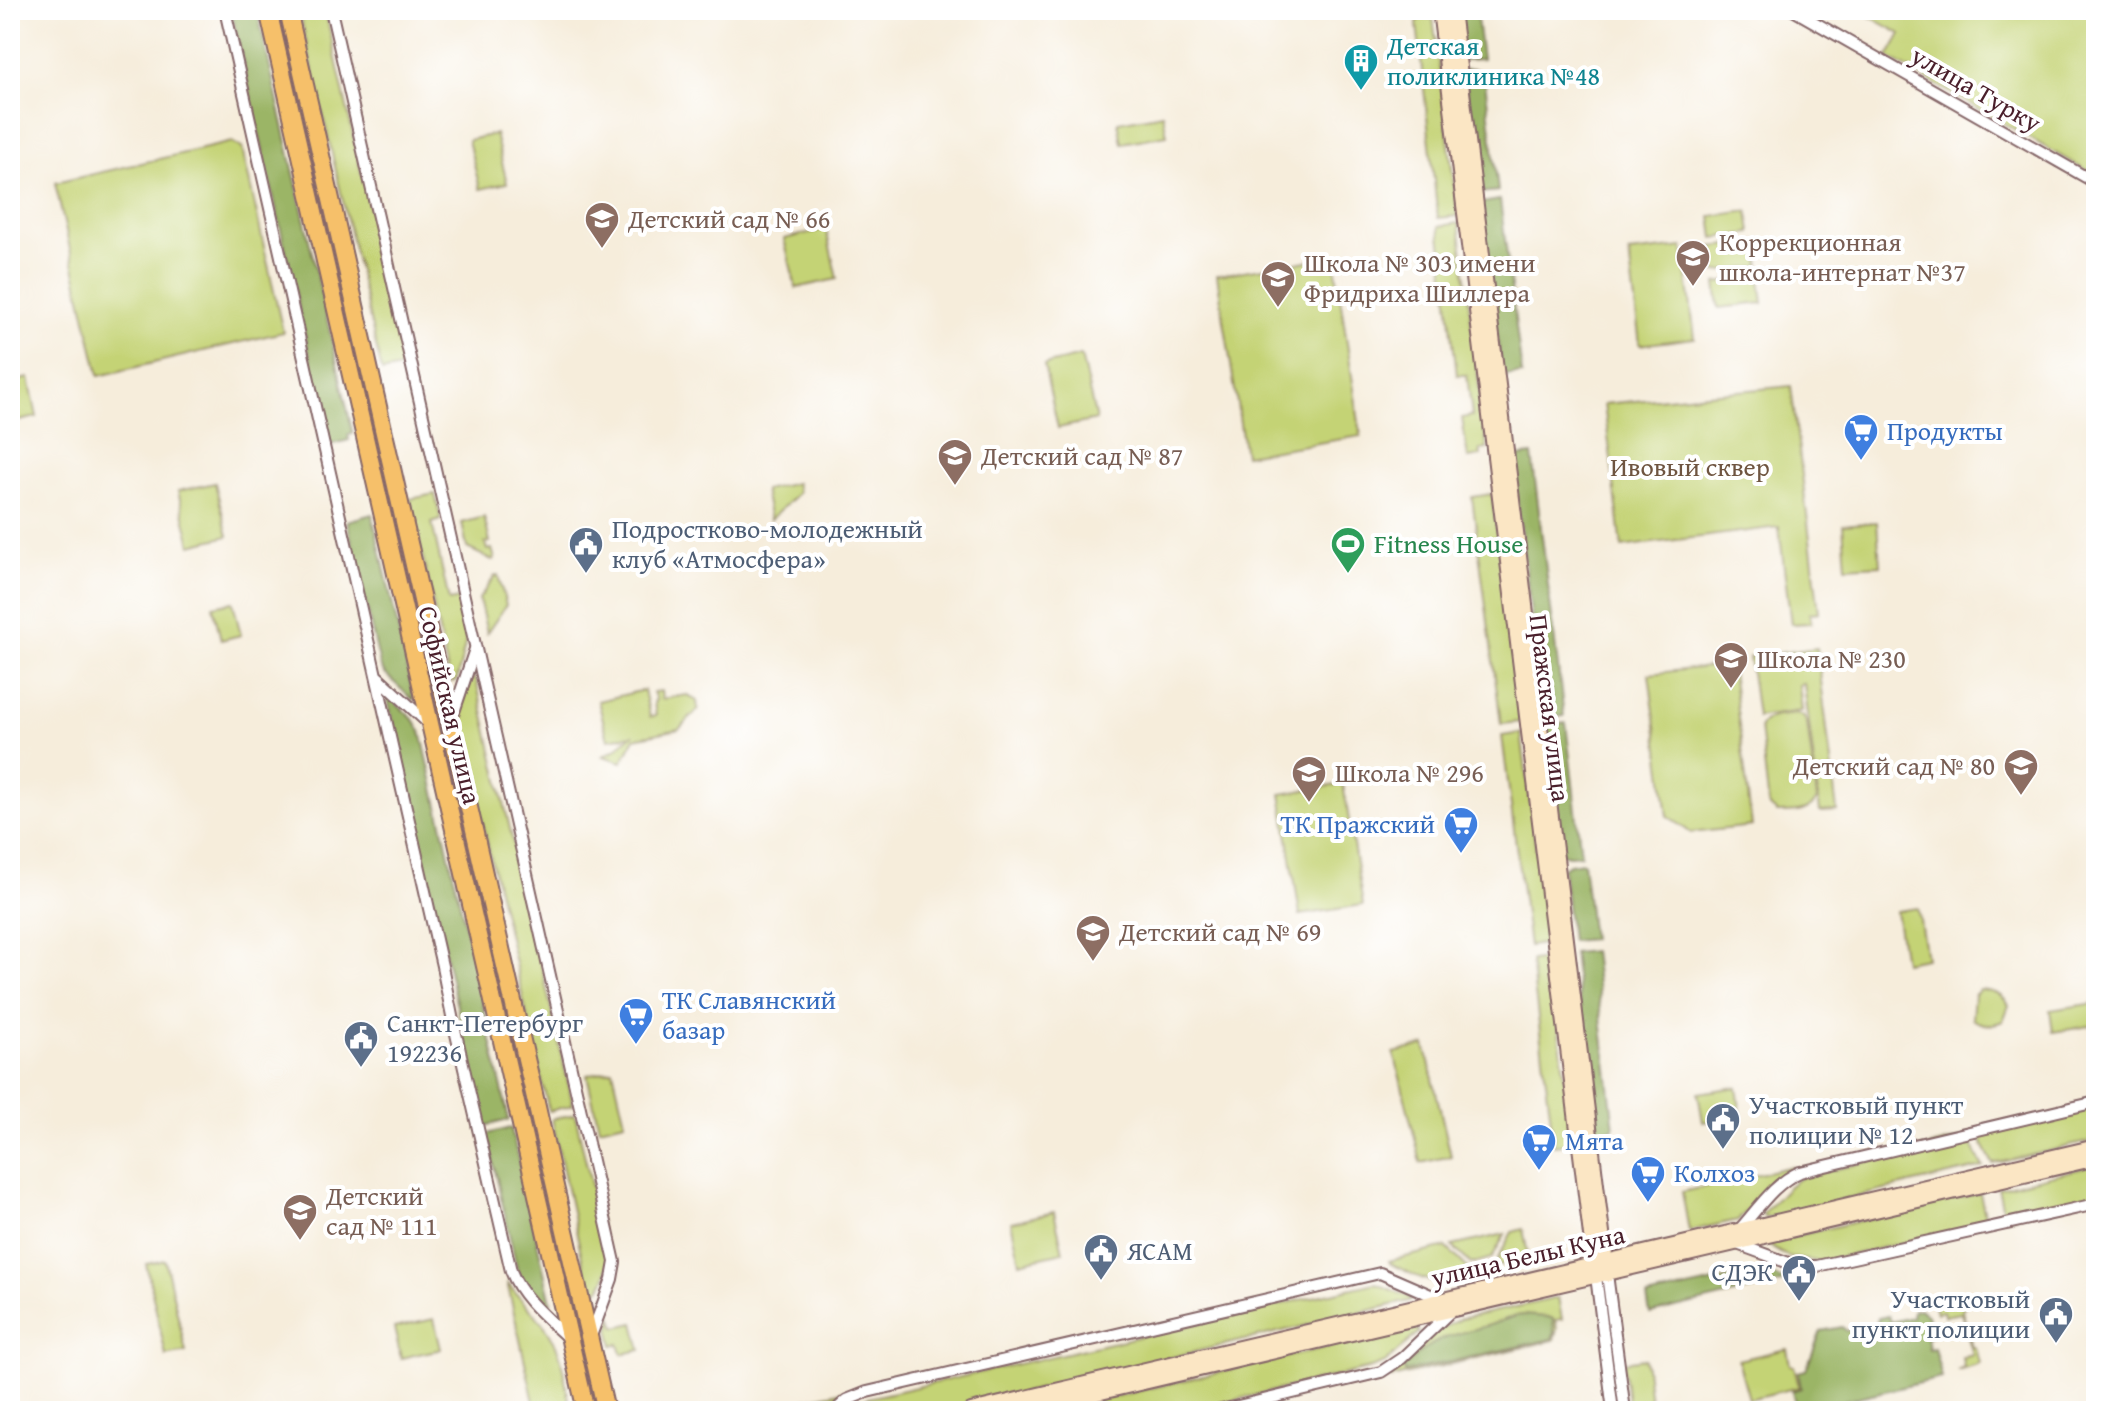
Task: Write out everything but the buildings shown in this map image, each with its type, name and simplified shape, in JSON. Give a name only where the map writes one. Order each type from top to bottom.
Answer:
[{"type":"main road","name":"Софийская улица","points":[[268,10],[586,1411]]},
{"type":"main road","name":"Софийская улица","points":[[288,10],[606,1411]]},
{"type":"main road","points":[[453,826],[472,822]]},
{"type":"street","points":[[225,10],[511,1271],[529,1299],[569,1339]]},
{"type":"street","points":[[331,10],[615,1262],[612,1279],[590,1338]]},
{"type":"street","name":"Пражская улица","points":[[1440,10],[1601,1269],[1625,1411]]},
{"type":"street","name":"Пражская улица","points":[[1452,10],[1601,1269],[1613,1411]]},
{"type":"street","name":"улица Турку","points":[[1793,10],[2096,183]]},
{"type":"street","points":[[450,723],[475,647]]},
{"type":"street","points":[[376,676],[430,724]]},
{"type":"street","points":[[2096,1102],[1800,1172],[1778,1186],[1737,1237],[1797,1266],[1817,1266],[2096,1204]]},
{"type":"street","name":"улица Белы Куна","points":[[1737,1237],[2096,1147]]},
{"type":"street","name":"улица Белы Куна","points":[[1020,1411],[1737,1237],[2096,1158]]},
{"type":"street","points":[[835,1411],[860,1394],[1380,1273],[1448,1305],[1402,1358],[1381,1372],[1217,1411]]},
{"type":"street","name":"улица Белы Куна","points":[[971,1411],[1448,1305]]},
{"type":"green space","points":[[231,10],[257,10],[353,434],[348,435],[349,440],[330,445]]},
{"type":"green space","points":[[299,10],[325,10],[405,367],[382,372]]},
{"type":"green space","points":[[1457,10],[1476,10],[1482,59],[1463,60]]},
{"type":"green space","points":[[1858,10],[2096,10],[2096,176],[1888,57],[1901,34]]},
{"type":"green space","points":[[1433,18],[1458,216],[1438,218],[1417,24],[1418,19]]},
{"type":"green space","points":[[1464,69],[1484,72],[1498,191],[1479,193]]},
{"type":"green space","points":[[1163,114],[1167,135],[1122,143],[1118,122]]},
{"type":"green space","points":[[495,134],[507,183],[480,189],[468,140]]},
{"type":"green space","points":[[232,142],[242,148],[283,332],[99,376],[55,183]]},
{"type":"green space","points":[[1500,200],[1522,374],[1502,376],[1481,203]]},
{"type":"green space","points":[[1748,211],[1751,233],[1714,238],[1711,216]]},
{"type":"green space","points":[[1459,223],[1487,449],[1480,450],[1481,456],[1468,458],[1462,418],[1472,416],[1467,375],[1457,375],[1439,226]]},
{"type":"green space","points":[[826,229],[837,279],[796,288],[784,239]]},
{"type":"green space","points":[[1757,242],[1760,267],[1715,272],[1712,247]]},
{"type":"green space","points":[[1683,247],[1695,338],[1640,345],[1629,253]]},
{"type":"green space","points":[[1334,257],[1361,436],[1245,455],[1217,275]]},
{"type":"green space","points":[[1760,278],[1763,303],[1719,308],[1716,283]]},
{"type":"green space","points":[[1081,356],[1096,420],[1058,428],[1044,365]]},
{"type":"green space","points":[[29,378],[37,417],[10,423],[10,382]]},
{"type":"green space","name":"Ивовый сквер","points":[[1791,386],[1819,612],[1810,613],[1811,623],[1791,624],[1779,527],[1622,547],[1604,404]]},
{"type":"green space","points":[[1532,455],[1564,716],[1544,718],[1512,458]]},
{"type":"green space","points":[[215,483],[228,536],[191,545],[178,491]]},
{"type":"green space","points":[[796,483],[798,493],[770,520],[764,490]]},
{"type":"green space","points":[[435,494],[441,520],[432,523],[449,601],[459,599],[466,640],[457,680],[453,682],[450,681],[410,499]]},
{"type":"green space","points":[[1492,494],[1520,722],[1501,724],[1472,497]]},
{"type":"green space","points":[[372,514],[413,700],[384,673],[380,665],[347,521]]},
{"type":"green space","points":[[484,517],[490,542],[485,543],[487,550],[492,549],[495,559],[492,560],[467,548],[462,523]]},
{"type":"green space","points":[[1877,522],[1880,565],[1846,567],[1843,525]]},
{"type":"green space","points":[[498,575],[506,605],[487,633],[479,599]]},
{"type":"green space","points":[[233,602],[241,635],[221,640],[213,606]]},
{"type":"green space","points":[[1817,648],[1837,811],[1820,812],[1804,684],[1799,685],[1802,711],[1757,717],[1749,657]]},
{"type":"green space","points":[[1731,664],[1752,826],[1691,833],[1668,816],[1649,674]]},
{"type":"green space","points":[[472,678],[476,680],[573,1105],[549,1111],[459,720]]},
{"type":"green space","points":[[644,690],[650,717],[656,716],[653,692],[661,691],[662,699],[687,695],[697,701],[698,710],[679,729],[635,738],[622,762],[603,756],[632,735],[608,739],[598,701]]},
{"type":"green space","points":[[390,698],[415,721],[421,731],[509,1120],[484,1126]]},
{"type":"green space","points":[[1796,714],[1803,716],[1807,723],[1817,799],[1805,810],[1777,813],[1769,806],[1760,727],[1771,718]]},
{"type":"green space","points":[[1566,723],[1581,854],[1569,855],[1561,853],[1545,726]]},
{"type":"green space","points":[[1521,733],[1548,943],[1529,946],[1502,736]]},
{"type":"green space","points":[[1343,784],[1363,905],[1300,915],[1281,794]]},
{"type":"green space","points":[[1583,862],[1592,939],[1571,941],[1563,868]]},
{"type":"green space","points":[[1918,908],[1926,958],[1904,962],[1896,911]]},
{"type":"green space","points":[[1593,951],[1614,1128],[1596,1131],[1573,953]]},
{"type":"green space","points":[[1547,959],[1550,962],[1573,1143],[1554,1145],[1531,961]]},
{"type":"green space","points":[[1980,990],[1997,994],[2009,1005],[2003,1021],[1988,1024],[1972,1019],[1974,995]]},
{"type":"green space","points":[[2096,1003],[2096,1025],[2053,1032],[2050,1010]]},
{"type":"green space","points":[[1425,1045],[1451,1156],[1421,1163],[1394,1053]]},
{"type":"green space","points":[[613,1070],[625,1122],[599,1128],[587,1075]]},
{"type":"green space","points":[[1737,1087],[1741,1116],[1703,1122],[1698,1093]]},
{"type":"green space","points":[[2096,1108],[2096,1140],[1993,1164],[1978,1135]]},
{"type":"green space","points":[[575,1114],[608,1258],[606,1278],[594,1294],[589,1290],[552,1119]]},
{"type":"green space","points":[[511,1128],[551,1302],[546,1307],[526,1288],[517,1269],[487,1134]]},
{"type":"green space","points":[[1968,1137],[1983,1167],[1765,1218],[1762,1214],[1800,1178]]},
{"type":"green space","points":[[2096,1165],[2096,1198],[2005,1219],[1998,1188]]},
{"type":"green space","points":[[1793,1166],[1794,1169],[1779,1178],[1738,1220],[1689,1231],[1682,1192]]},
{"type":"green space","points":[[1980,1193],[1987,1223],[1825,1261],[1795,1258],[1769,1245],[1773,1241]]},
{"type":"green space","points":[[1054,1212],[1063,1252],[1020,1262],[1011,1222]]},
{"type":"green space","points":[[1523,1229],[1529,1260],[1498,1266],[1497,1260],[1512,1232]]},
{"type":"green space","points":[[1505,1234],[1492,1258],[1471,1264],[1452,1246]]},
{"type":"green space","points":[[1446,1247],[1470,1270],[1472,1276],[1448,1282],[1430,1281],[1389,1261]]},
{"type":"green space","points":[[165,1260],[186,1352],[166,1356],[146,1264]]},
{"type":"green space","points":[[1764,1271],[1786,1282],[1650,1314],[1647,1297]]},
{"type":"green space","points":[[507,1282],[547,1329],[558,1351],[569,1400],[554,1411],[536,1411]]},
{"type":"green space","points":[[1375,1283],[1412,1298],[945,1411],[844,1411],[868,1398]]},
{"type":"green space","points":[[1964,1297],[1962,1310],[1980,1362],[1957,1371],[1964,1368],[1962,1358],[1973,1355],[1961,1313],[1944,1316],[1943,1311],[1936,1313],[1933,1303]]},
{"type":"green space","points":[[1558,1298],[1562,1319],[1555,1320],[1557,1329],[1554,1340],[1391,1378],[1389,1373],[1443,1328],[1460,1319]]},
{"type":"green space","points":[[1920,1309],[1927,1315],[1932,1335],[1927,1338],[1929,1349],[1934,1348],[1942,1378],[1797,1411],[1792,1391],[1801,1388],[1798,1372],[1806,1370],[1821,1331],[1842,1327],[1847,1331],[1876,1324],[1878,1318],[1888,1316],[1890,1322],[1912,1317],[1913,1310]]},
{"type":"green space","points":[[612,1315],[616,1327],[634,1323],[641,1350],[622,1354],[619,1344],[613,1345],[610,1333]]},
{"type":"green space","points":[[1522,1315],[1553,1319],[1552,1339],[1405,1372],[1403,1368],[1423,1350],[1441,1340]]},
{"type":"green space","points":[[434,1319],[441,1349],[401,1358],[394,1328]]},
{"type":"green space","points":[[1415,1327],[1419,1332],[1385,1363],[1188,1411],[1052,1411]]},
{"type":"green space","points":[[1787,1349],[1799,1387],[1749,1399],[1738,1360]]},
{"type":"green space","points":[[1645,1359],[1651,1411],[1629,1411],[1623,1362]]},
{"type":"green space","points":[[843,1391],[819,1411],[752,1411]]},
{"type":"place","name":"Детская поликлиника №48","points":[[1361,92]]},
{"type":"place","name":"Детский сад № 66","points":[[602,250]]},
{"type":"place","name":"Коррекционная школа-интернат №37","points":[[1693,288]]},
{"type":"place","name":"Школа № 303 имени Фридриха Шиллера","points":[[1278,309]]},
{"type":"place","name":"Продукты","points":[[1861,462]]},
{"type":"place","name":"Детский сад № 87","points":[[955,487]]},
{"type":"place","name":"Подростково-молодежный клуб «Атмосфера»","points":[[586,575]]},
{"type":"place","name":"Fitness House","points":[[1348,575]]},
{"type":"place","name":"Школа № 230","points":[[1731,690]]},
{"type":"place","name":"Детский сад № 80","points":[[2021,797]]},
{"type":"place","name":"Школа № 296","points":[[1309,804]]},
{"type":"place","name":"ТК Пражский","points":[[1461,855]]},
{"type":"place","name":"Детский сад № 69","points":[[1093,963]]},
{"type":"place","name":"ТК Славянский базар","points":[[636,1046]]},
{"type":"place","name":"Санкт-Петербург 192236","points":[[361,1069]]},
{"type":"place","name":"Участковый пункт полиции № 12","points":[[1723,1151]]},
{"type":"place","name":"Мята","points":[[1539,1172]]},
{"type":"place","name":"Колхоз","points":[[1648,1204]]},
{"type":"place","name":"Детский сад № 111","points":[[300,1242]]},
{"type":"place","name":"ЯСАМ","points":[[1101,1282]]},
{"type":"place","name":"СДЭК","points":[[1799,1303]]},
{"type":"place","name":"Участковый пункт полиции","points":[[2056,1345]]}]
